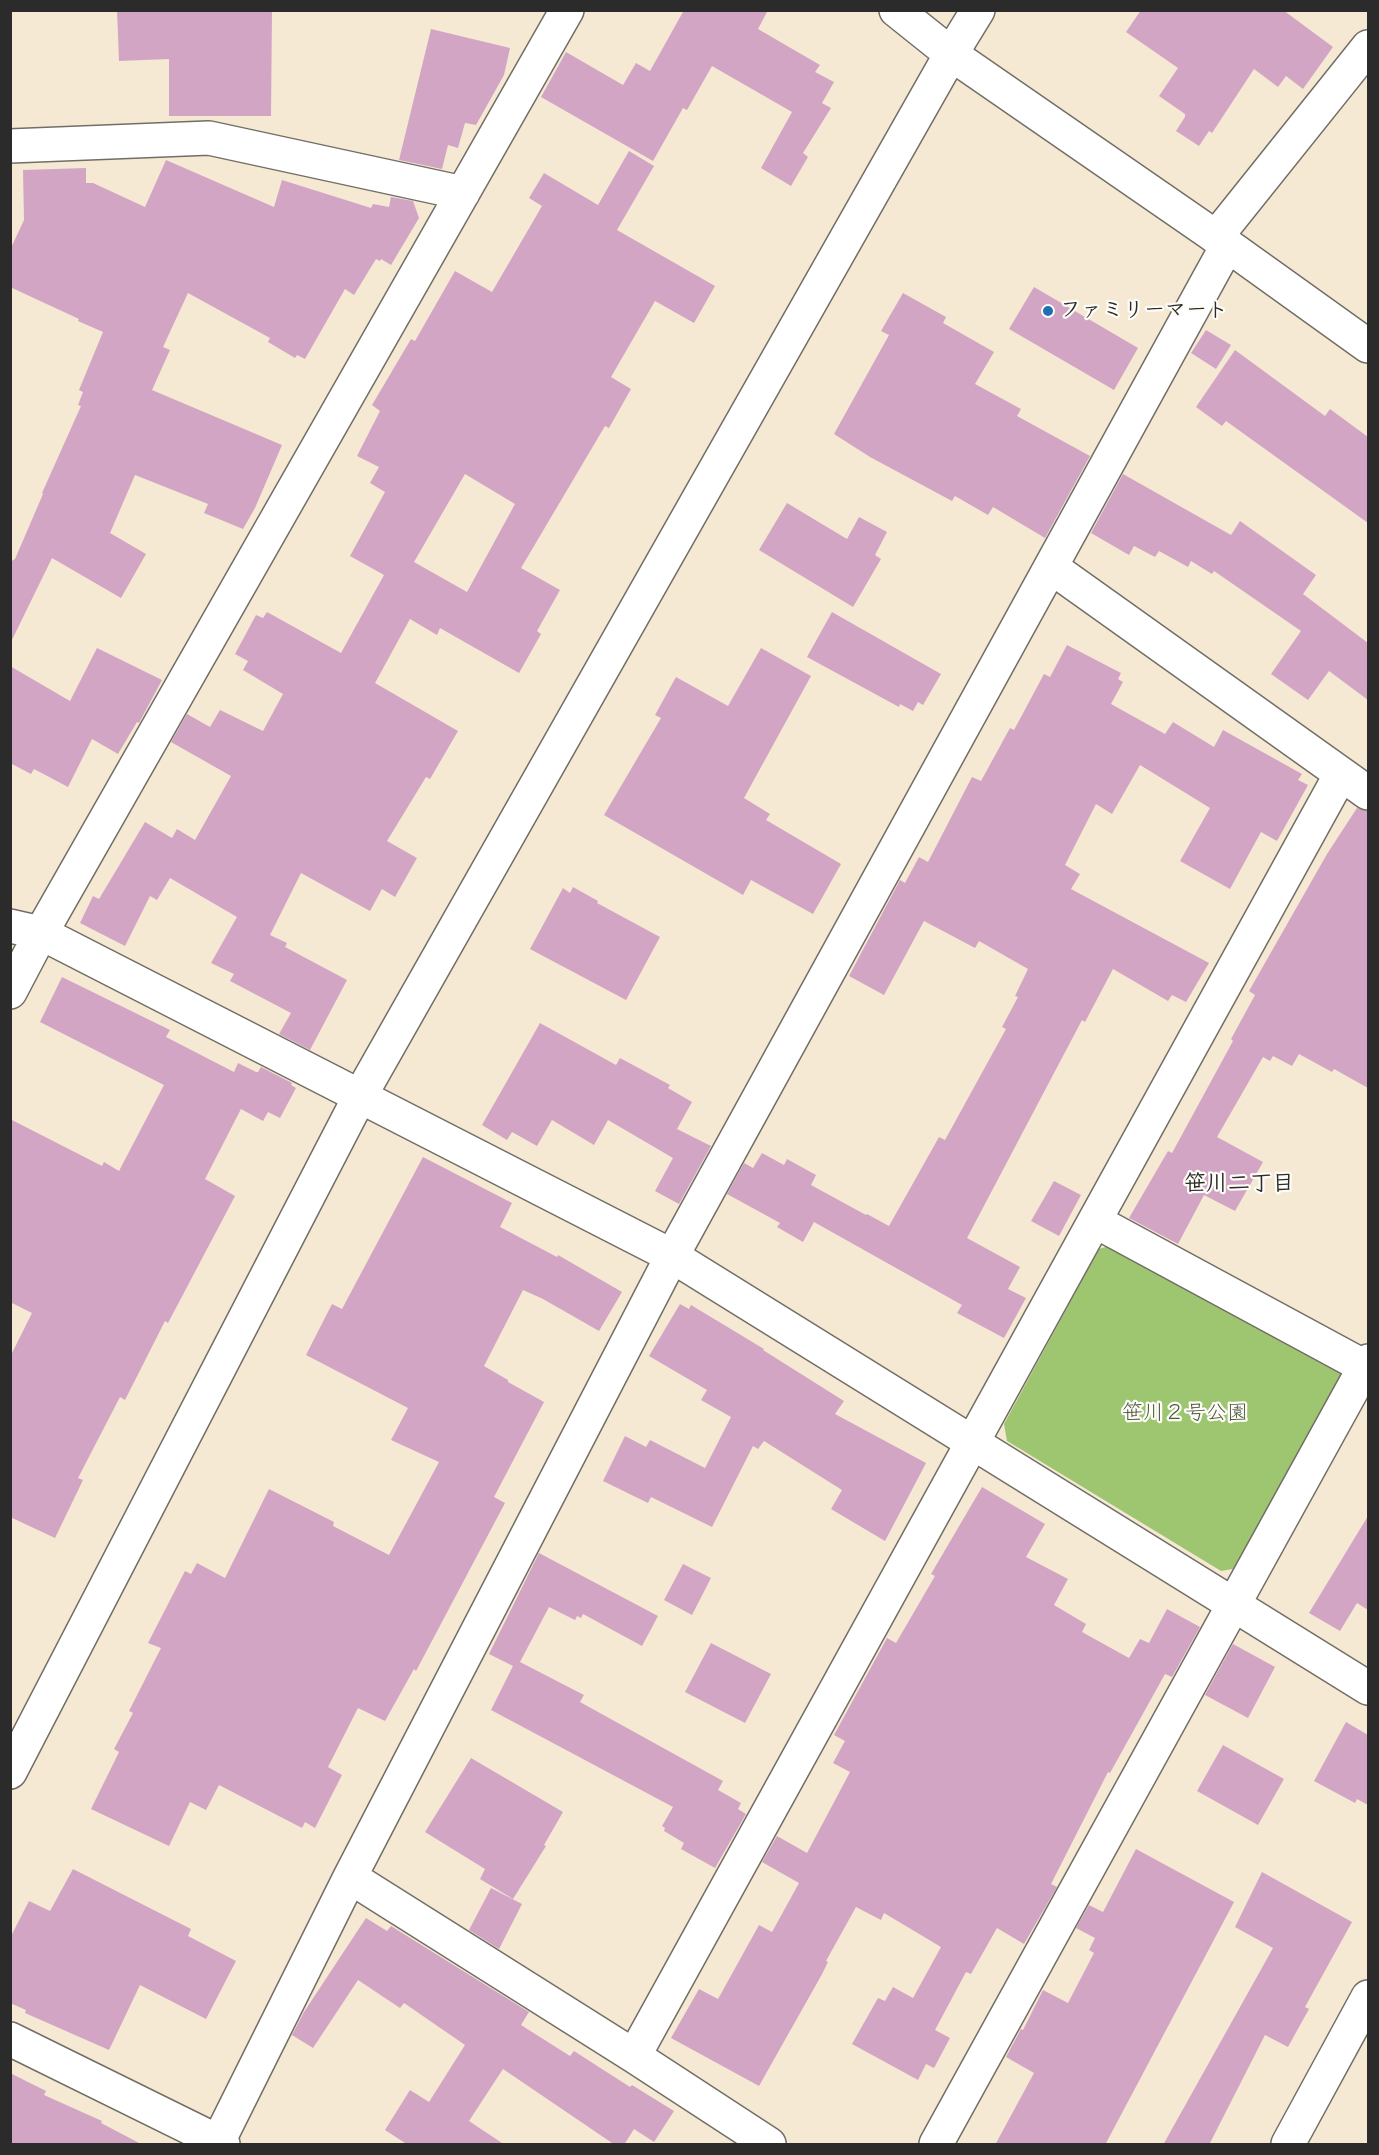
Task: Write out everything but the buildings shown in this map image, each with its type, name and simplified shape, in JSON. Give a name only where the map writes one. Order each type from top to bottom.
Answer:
[{"type":"street","points":[[10,992],[26,929],[463,193],[567,10]]},
{"type":"street","points":[[896,10],[951,54],[1222,241],[1368,346]]},
{"type":"street","points":[[10,1772],[360,1096],[978,10]]},
{"type":"street","points":[[10,2039],[219,2144],[350,1877],[672,1256],[1051,567],[1222,241],[1368,47]]},
{"type":"street","points":[[10,146],[209,138],[463,193]]},
{"type":"street","points":[[1051,567],[1368,793]]},
{"type":"street","points":[[634,2056],[1341,774]]},
{"type":"street","points":[[26,929],[360,1096],[672,1256],[1368,1689]]},
{"type":"street","points":[[936,2145],[1367,1364],[1095,1221]]},
{"type":"street","points":[[350,1877],[634,2056],[769,2145]]},
{"type":"street","points":[[1288,2145],[1368,1997]]},
{"type":"green space","name":"笹川２号公園","points":[[1115,1244],[1335,1365],[1342,1377],[1238,1568],[1221,1571],[1007,1441],[1004,1424],[1099,1249]]},
{"type":"place","name":"ファミリーマート","points":[[1048,311]]},
{"type":"district","name":"笹川二丁目","points":[[1239,1184]]}]
